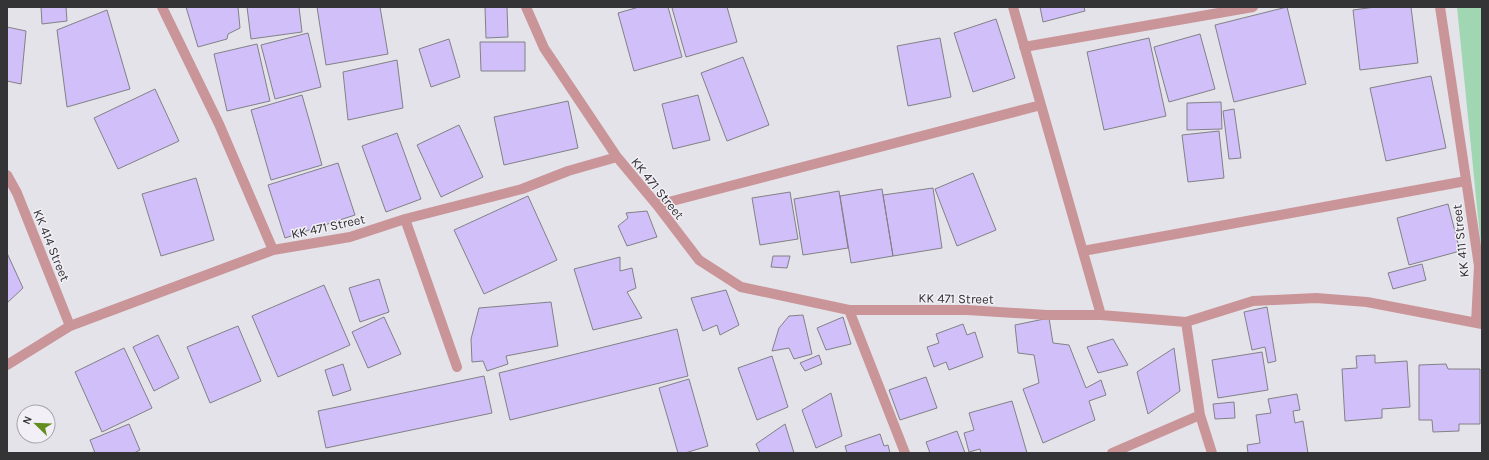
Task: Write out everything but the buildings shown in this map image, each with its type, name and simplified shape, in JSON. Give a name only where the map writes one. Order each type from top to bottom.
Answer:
[{"type":"street","points":[[162,7],[219,124],[273,250]]},
{"type":"street","points":[[526,7],[544,48],[616,158]]},
{"type":"street","points":[[1013,7],[1101,316]]},
{"type":"street","points":[[1024,47],[1253,7]]},
{"type":"street","name":"KK 411 Street","points":[[1440,7],[1478,266],[1479,324]]},
{"type":"street","points":[[657,205],[1041,106]]},
{"type":"street","name":"KK 471 Street","points":[[7,365],[70,326],[273,250],[350,237],[405,219],[522,188],[568,171],[616,158],[657,205],[699,260],[741,287],[849,310],[967,310],[1047,315],[1101,316],[1186,322]]},
{"type":"street","name":"KK 414 Street","points":[[7,175],[17,193],[70,326]]},
{"type":"street","points":[[1083,251],[1466,181]]},
{"type":"street","points":[[405,219],[457,367]]},
{"type":"street","points":[[1212,453],[1200,416],[1186,322],[1253,301],[1316,298],[1367,302],[1479,324]]},
{"type":"street","points":[[849,310],[905,453]]},
{"type":"street","points":[[1112,453],[1200,416]]},
{"type":"green space","points":[[1457,7],[1482,7],[1482,257]]}]
